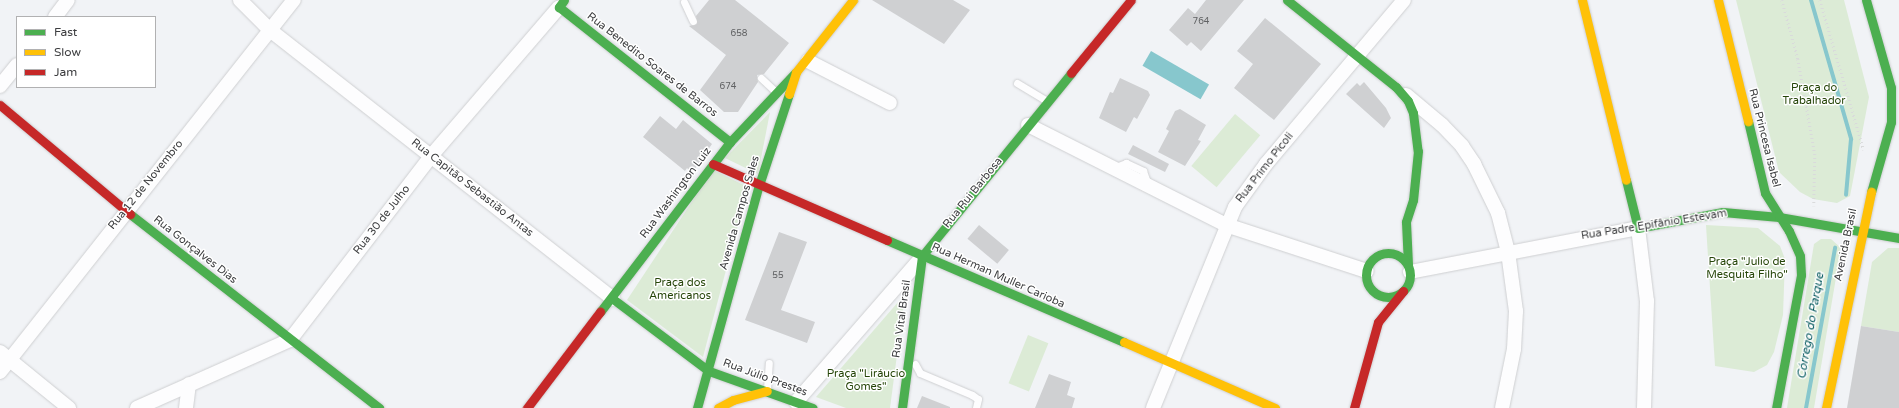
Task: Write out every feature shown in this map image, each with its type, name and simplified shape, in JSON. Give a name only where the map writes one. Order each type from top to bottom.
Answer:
[{"type":"main road","name":"Rua Washington Luiz","points":[[527,408],[613,299],[730,142],[808,61],[853,0]]},
{"type":"main road","name":"Rua Rui Barbosa","points":[[922,256],[1131,0]]},
{"type":"main road","points":[[1286,0],[1396,87],[1413,113],[1418,151],[1414,192],[1406,222],[1409,268],[1403,291],[1378,322],[1354,408]]},
{"type":"main road","points":[[1582,0],[1638,228]]},
{"type":"main road","name":"Rua Princesa Isabel","points":[[1718,0],[1762,185],[1797,247],[1800,275],[1776,408]]},
{"type":"main road","name":"Avenida Brasil","points":[[1826,408],[1860,232],[1890,127],[1891,88],[1866,0]]},
{"type":"main road","name":"Rua Benedito Soares de Barros","points":[[562,3],[730,142]]},
{"type":"main road","name":"Avenida Campos Sales","points":[[696,408],[709,371],[759,185],[796,72]]},
{"type":"main road","name":"Rua Gonçalves Dias","points":[[0,105],[126,210],[290,340],[379,408]]},
{"type":"main road","name":"Rua Herman Muller Carioba","points":[[713,164],[1170,365],[1275,408]]},
{"type":"main road","name":"Rua Padre Epifânio Estevam","points":[[1638,228],[1723,212],[1779,216],[1899,238]]},
{"type":"main road","points":[[1396,232],[1406,222]]},
{"type":"main road","points":[[1387,243],[1369,269],[1372,289],[1384,296],[1403,291]]},
{"type":"main road","points":[[1369,269],[1392,253],[1409,268]]},
{"type":"main road","name":"Rua Vital Brasil","points":[[902,408],[922,256]]},
{"type":"main road","points":[[1369,269],[1378,322]]},
{"type":"main road","name":"Rua Capitão Sebastião Antas","points":[[613,299],[709,371]]},
{"type":"main road","name":"Rua Júlio Prestes","points":[[709,371],[813,408]]},
{"type":"main road","points":[[718,408],[733,400],[767,391]]},
{"type":"street","points":[[56,16],[68,0]]},
{"type":"street","name":"Rua Capitão Sebastião Antas","points":[[240,0],[270,30],[613,299]]},
{"type":"street","name":"Rua 12 de Novembro","points":[[0,372],[5,356],[126,210],[294,0]]},
{"type":"street","name":"Rua Primo Picoli","points":[[1153,408],[1226,225],[1266,164],[1404,0]]},
{"type":"street","name":"Rua 30 de Julho","points":[[137,408],[290,340],[431,156],[562,3]]},
{"type":"street","points":[[808,61],[890,103]]},
{"type":"street","points":[[0,86],[16,66]]},
{"type":"street","points":[[1396,87],[1442,125],[1474,164],[1498,213],[1508,252],[1516,311],[1514,349],[1502,408]]},
{"type":"street","points":[[1891,88],[1899,119]]},
{"type":"street","points":[[1028,125],[1226,225],[1369,269]]},
{"type":"street","points":[[1638,228],[1647,301],[1644,408]]},
{"type":"street","name":"Rua Padre Epifânio Estevam","points":[[1409,268],[1508,252],[1638,228]]},
{"type":"street","name":"Rua Rui Barbosa","points":[[796,402],[922,256]]},
{"type":"street","points":[[5,356],[69,408]]},
{"type":"street","points":[[186,408],[189,384]]},
{"type":"lane","points":[[684,2],[692,21]]},
{"type":"lane","points":[[761,78],[776,93]]},
{"type":"lane","points":[[1017,83],[1047,101]]},
{"type":"lane","points":[[919,349],[915,368],[972,395],[978,399],[976,408]]},
{"type":"lane","points":[[767,391],[769,363]]},
{"type":"path","points":[[1782,0],[1798,59],[1815,154],[1816,223]]},
{"type":"path","points":[[1820,0],[1864,155]]},
{"type":"green space","name":"Praça do Trabalhador","points":[[1736,0],[1844,0],[1869,97],[1850,196],[1837,203],[1813,199],[1800,192],[1779,172]]},
{"type":"green space","points":[[770,112],[758,174],[725,158]]},
{"type":"green space","points":[[1235,114],[1260,135],[1217,187],[1191,166]]},
{"type":"green space","name":"Praça dos Americanos","points":[[713,170],[748,187],[703,357],[627,300]]},
{"type":"green space","name":"Praça \"Julio de Mesquita Filho\"","points":[[1706,225],[1758,228],[1780,246],[1785,259],[1783,315],[1774,352],[1767,365],[1754,372],[1715,366]]},
{"type":"green space","points":[[1821,239],[1831,239],[1841,248],[1814,408],[1787,408],[1814,244]]},
{"type":"green space","points":[[1888,248],[1899,248],[1899,332],[1861,326],[1872,262]]},
{"type":"green space","name":"Praça \"Liráucio Gomes\"","points":[[905,294],[890,408],[846,408],[816,397]]},
{"type":"green space","points":[[1028,335],[1048,343],[1029,391],[1009,383]]},
{"type":"water","points":[[1151,51],[1209,84],[1201,99],[1142,66]]},
{"type":"building","points":[[709,0],[735,0],[789,43],[764,74],[757,75],[758,82],[738,112],[724,112],[700,90],[726,55],[689,26],[697,24],[696,16]]},
{"type":"building","points":[[872,0],[953,0],[970,10],[944,44]]},
{"type":"building","points":[[1206,0],[1244,0],[1201,51],[1191,42],[1187,46],[1169,30],[1188,8],[1195,14]]},
{"type":"building","points":[[1265,18],[1321,64],[1274,120],[1234,88],[1253,64],[1237,51]]},
{"type":"building","points":[[1120,78],[1148,91],[1150,95],[1137,119],[1134,117],[1126,132],[1099,118],[1110,92],[1113,93]]},
{"type":"building","points":[[1364,82],[1386,108],[1391,118],[1384,128],[1346,94],[1357,83],[1360,86]]},
{"type":"building","points":[[1180,109],[1206,125],[1198,140],[1201,141],[1185,166],[1158,152],[1169,131],[1166,129],[1175,111]]},
{"type":"building","points":[[660,116],[676,129],[683,120],[712,144],[692,173],[687,168],[685,171],[643,137]]},
{"type":"building","points":[[1133,145],[1169,164],[1165,172],[1128,154]]},
{"type":"building","points":[[979,225],[1009,250],[997,264],[967,239]]},
{"type":"building","points":[[779,232],[807,242],[781,310],[815,322],[807,343],[745,320]]},
{"type":"building","points":[[1861,326],[1899,332],[1899,408],[1847,408]]},
{"type":"building","points":[[1049,374],[1071,382],[1067,395],[1075,398],[1072,408],[1035,408]]},
{"type":"building","points":[[922,396],[950,407],[950,408],[917,408]]},
{"type":"waterway","name":"Córrego do Parque","points":[[1811,0],[1851,139],[1846,195]]},
{"type":"waterway","name":"Córrego do Parque","points":[[1806,408],[1835,248]]},
{"type":"traffic: fast","points":[[564,0],[559,7],[730,142]]},
{"type":"traffic: fast","points":[[1287,0],[1396,87],[1408,101],[1413,113],[1418,151],[1413,200],[1406,222],[1408,265]]},
{"type":"traffic: fast","points":[[1866,0],[1891,88],[1891,122],[1871,192]]},
{"type":"traffic: fast","points":[[600,312],[730,142],[796,72]]},
{"type":"traffic: fast","points":[[902,408],[922,256],[1071,73]]},
{"type":"traffic: fast","points":[[697,408],[759,185],[789,94]]},
{"type":"traffic: fast","points":[[1748,121],[1765,193],[1789,231],[1800,256],[1801,275],[1776,408]]},
{"type":"traffic: fast","points":[[1626,180],[1638,228],[1723,212],[1779,217],[1899,238]]},
{"type":"traffic: fast","points":[[130,214],[379,408]]},
{"type":"traffic: fast","points":[[887,240],[1124,342]]},
{"type":"traffic: fast","points":[[1388,253],[1400,257],[1406,263],[1410,275],[1406,287],[1400,293],[1388,297],[1376,293],[1370,287],[1366,275],[1370,263],[1376,257],[1388,253]]},
{"type":"traffic: fast","points":[[613,299],[709,371],[813,408]]},
{"type":"traffic: slow","points":[[789,94],[796,72],[853,0]]},
{"type":"traffic: slow","points":[[1582,0],[1626,180]]},
{"type":"traffic: slow","points":[[1718,0],[1748,121]]},
{"type":"traffic: slow","points":[[1826,408],[1871,192]]},
{"type":"traffic: slow","points":[[1124,342],[1275,408]]},
{"type":"traffic: slow","points":[[718,408],[733,400],[767,391]]},
{"type":"traffic: jam","points":[[1071,73],[1131,0]]},
{"type":"traffic: jam","points":[[0,105],[130,214]]},
{"type":"traffic: jam","points":[[713,164],[887,240]]},
{"type":"traffic: jam","points":[[1354,408],[1378,322],[1403,291]]},
{"type":"traffic: jam","points":[[527,408],[600,312]]}]
